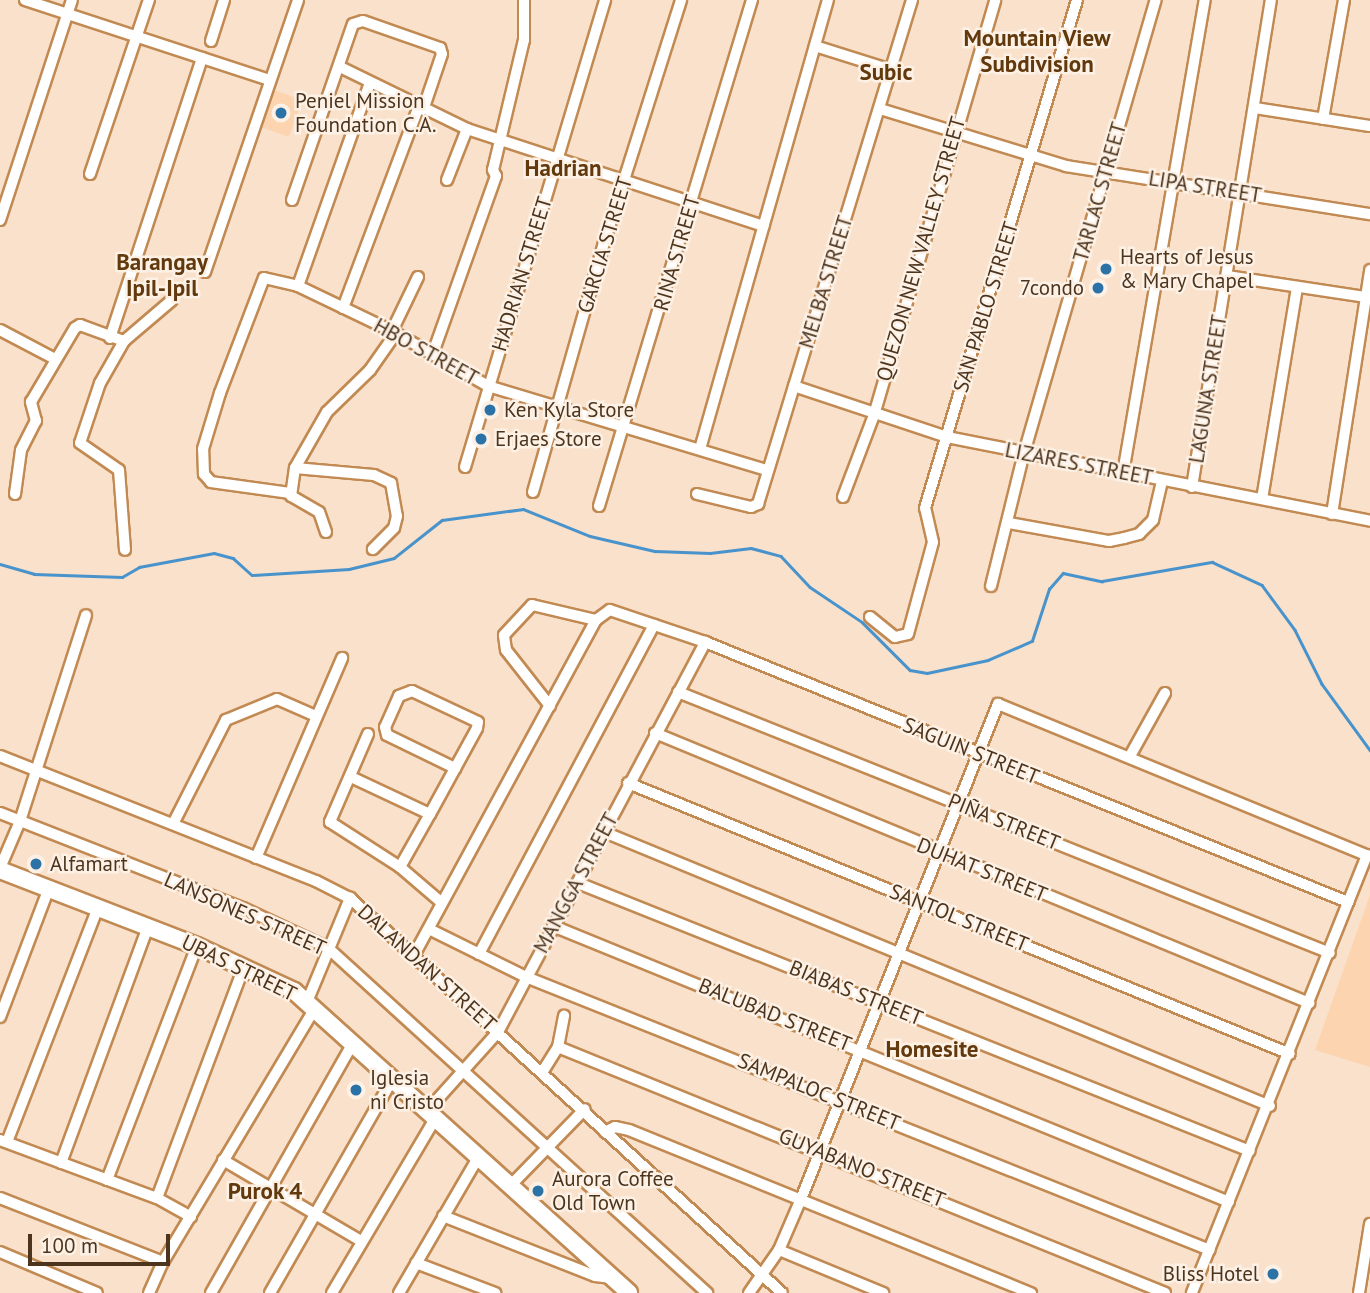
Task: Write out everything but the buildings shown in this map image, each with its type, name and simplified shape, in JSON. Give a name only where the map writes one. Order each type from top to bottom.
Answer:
[{"type":"street","points":[[25,0],[270,80]]},
{"type":"street","points":[[0,220],[72,0]]},
{"type":"street","points":[[90,174],[149,0]]},
{"type":"street","points":[[211,41],[224,0]]},
{"type":"street","points":[[205,272],[298,0]]},
{"type":"street","points":[[433,353],[480,230],[524,40],[524,0]]},
{"type":"street","name":"HADRIAN STREET","points":[[465,467],[605,0]]},
{"type":"street","name":"GARCIA STREET","points":[[533,492],[681,0]]},
{"type":"street","name":"RINA STREET","points":[[600,506],[752,0]]},
{"type":"street","points":[[700,449],[828,0]]},
{"type":"street","name":"MELBA STREET","points":[[697,494],[755,507],[912,0]]},
{"type":"street","name":"QUEZON NEW VALLEY STREET","points":[[843,497],[874,415],[954,132],[995,0]]},
{"type":"street","name":"SAN PABLO STREET","points":[[870,617],[886,632],[903,638],[908,634],[934,535],[925,519],[925,508],[1077,0]]},
{"type":"street","name":"TARLAC STREET","points":[[990,586],[1009,523],[1024,453],[1156,0]]},
{"type":"street","points":[[1123,473],[1171,181],[1205,0]]},
{"type":"street","name":"LAGUNA STREET","points":[[1192,487],[1271,0]]},
{"type":"street","points":[[1324,119],[1343,0]]},
{"type":"street","points":[[292,200],[353,24],[358,20],[440,48],[420,109],[343,307]]},
{"type":"street","points":[[815,46],[891,70]]},
{"type":"street","points":[[110,338],[202,58]]},
{"type":"street","points":[[340,67],[369,85],[467,129],[764,226]]},
{"type":"street","points":[[298,286],[369,85]]},
{"type":"street","points":[[1255,108],[1370,126]]},
{"type":"street","name":"LIPA STREET","points":[[880,109],[1031,157],[1105,173],[1171,181],[1370,214]]},
{"type":"street","points":[[447,180],[467,129]]},
{"type":"street","points":[[1332,514],[1370,270]]},
{"type":"street","points":[[1227,276],[1366,296]]},
{"type":"street","points":[[326,532],[319,512],[290,493],[295,468],[327,412],[370,370],[394,332],[418,277]]},
{"type":"street","name":"HBO STREET","points":[[290,493],[211,482],[204,474],[204,449],[261,281],[298,286],[394,332],[488,386],[766,470]]},
{"type":"street","points":[[1262,499],[1297,288]]},
{"type":"street","points":[[125,550],[121,474],[80,443],[100,383],[124,341],[172,300]]},
{"type":"street","points":[[15,494],[21,450],[36,421],[30,404],[77,326],[124,341]]},
{"type":"street","points":[[0,330],[55,359]]},
{"type":"street","name":"LIZARES STREET","points":[[794,386],[874,415],[947,437],[1370,521]]},
{"type":"street","points":[[295,468],[374,475],[391,483],[397,516],[394,528],[373,549]]},
{"type":"street","points":[[1009,523],[1109,541],[1139,534],[1153,520],[1162,481]]},
{"type":"street","points":[[414,955],[430,930],[442,903],[550,706],[596,620],[532,605],[504,635],[506,650],[550,706]]},
{"type":"street","name":"SAGUIN STREET","points":[[596,620],[610,610],[705,642],[1348,902]]},
{"type":"street","points":[[0,869],[20,821],[86,615]]},
{"type":"street","points":[[479,954],[654,625]]},
{"type":"street","name":"MANGGA STREET","points":[[332,1293],[431,1114],[498,1032],[705,642]]},
{"type":"street","points":[[256,858],[342,658]]},
{"type":"street","points":[[400,867],[455,768],[477,719],[412,691],[399,696],[385,727],[387,735],[455,768]]},
{"type":"street","name":"PIÑA STREET","points":[[678,692],[1330,953]]},
{"type":"street","points":[[1130,756],[1165,693]]},
{"type":"street","points":[[173,824],[226,720],[277,699],[316,716]]},
{"type":"street","points":[[749,1293],[764,1277],[779,1250],[801,1199],[998,704],[1367,855],[1290,1054],[1192,1293]]},
{"type":"street","name":"DUHAT STREET","points":[[655,733],[1309,1003]]},
{"type":"street","points":[[368,734],[330,822],[400,867],[442,903]]},
{"type":"street","name":"DALANDAN STREET","points":[[0,756],[350,898],[543,1071],[605,1132],[782,1293]]},
{"type":"street","points":[[351,777],[430,814]]},
{"type":"street","name":"SANTOL STREET","points":[[628,783],[1290,1054]]},
{"type":"street","name":"LANSONES STREET","points":[[0,813],[243,908],[328,948],[462,1074],[706,1293]]},
{"type":"street","points":[[604,832],[899,950],[1269,1105]]},
{"type":"street","name":"UBAS STREET","points":[[0,869],[197,946],[244,967],[311,1005],[614,1284],[629,1293]]},
{"type":"street","name":"BIABAS STREET","points":[[578,883],[1250,1151]]},
{"type":"street","points":[[0,1017],[49,888]]},
{"type":"street","points":[[149,1293],[163,1262],[311,1005],[328,948],[350,898]]},
{"type":"street","points":[[98,907],[4,1141],[157,1198],[191,1217]]},
{"type":"street","name":"BALUBAD STREET","points":[[553,926],[861,1049],[1230,1202]]},
{"type":"street","points":[[61,1163],[148,927]]},
{"type":"street","name":"SAMPALOC STREET","points":[[430,930],[526,977],[841,1099],[1210,1250]]},
{"type":"street","points":[[107,1180],[197,946]]},
{"type":"street","points":[[157,1198],[244,967]]},
{"type":"street","points":[[543,1071],[558,1047],[565,1016]]},
{"type":"street","points":[[211,1293],[353,1044]]},
{"type":"street","name":"GUYABANO STREET","points":[[558,1047],[820,1150],[1165,1293]]},
{"type":"street","points":[[270,1293],[392,1080]]},
{"type":"street","points":[[510,1186],[585,1110]]},
{"type":"street","points":[[605,1132],[622,1128],[1031,1293]]},
{"type":"street","points":[[399,1293],[478,1158]]},
{"type":"street","points":[[223,1160],[361,1241]]},
{"type":"street","points":[[0,1198],[163,1262]]},
{"type":"street","points":[[443,1216],[614,1284]]},
{"type":"street","points":[[1359,1293],[1370,1224]]},
{"type":"street","points":[[779,1250],[883,1293]]},
{"type":"street","points":[[0,1252],[97,1293]]},
{"type":"street","points":[[416,1263],[495,1293]]},
{"type":"street","points":[[847,1279],[861,1293]]},
{"type":"shaded area","name":"Peniel Mission Foundation C.A.","points":[[274,90],[302,100],[289,137],[261,127]]},
{"type":"shaded area","points":[[1370,895],[1370,1067],[1315,1050]]},
{"type":"waterway","points":[[0,564],[34,574],[122,577],[139,567],[214,553],[233,558],[252,575],[349,569],[394,558],[442,520],[523,509],[590,536],[655,551],[710,553],[751,548],[781,556],[810,587],[862,622],[910,670],[927,673],[988,660],[1032,641],[1049,589],[1063,573],[1102,581],[1212,562],[1262,585],[1295,630],[1322,684],[1370,750]]},
{"type":"place","name":"Peniel Mission Foundation C.A.","points":[[281,113]]},
{"type":"place","name":"Hearts of Jesus & Mary Chapel","points":[[1106,269]]},
{"type":"place","name":"7condo","points":[[1098,288]]},
{"type":"place","name":"Ken Kyla Store","points":[[490,410]]},
{"type":"place","name":"Erjaes Store","points":[[481,439]]},
{"type":"place","name":"Alfamart","points":[[36,864]]},
{"type":"place","name":"Iglesia ni Cristo","points":[[356,1090]]},
{"type":"place","name":"Aurora Coffee Old Town","points":[[538,1191]]},
{"type":"place","name":"Bliss Hotel","points":[[1273,1274]]},
{"type":"district","name":"Mountain View Subdivision","points":[[1037,51]]},
{"type":"district","name":"Subic","points":[[886,72]]},
{"type":"district","name":"Hadrian","points":[[563,168]]},
{"type":"district","name":"Barangay Ipil-Ipil","points":[[162,275]]},
{"type":"district","name":"Homesite","points":[[932,1049]]},
{"type":"district","name":"Purok 4","points":[[265,1191]]}]
